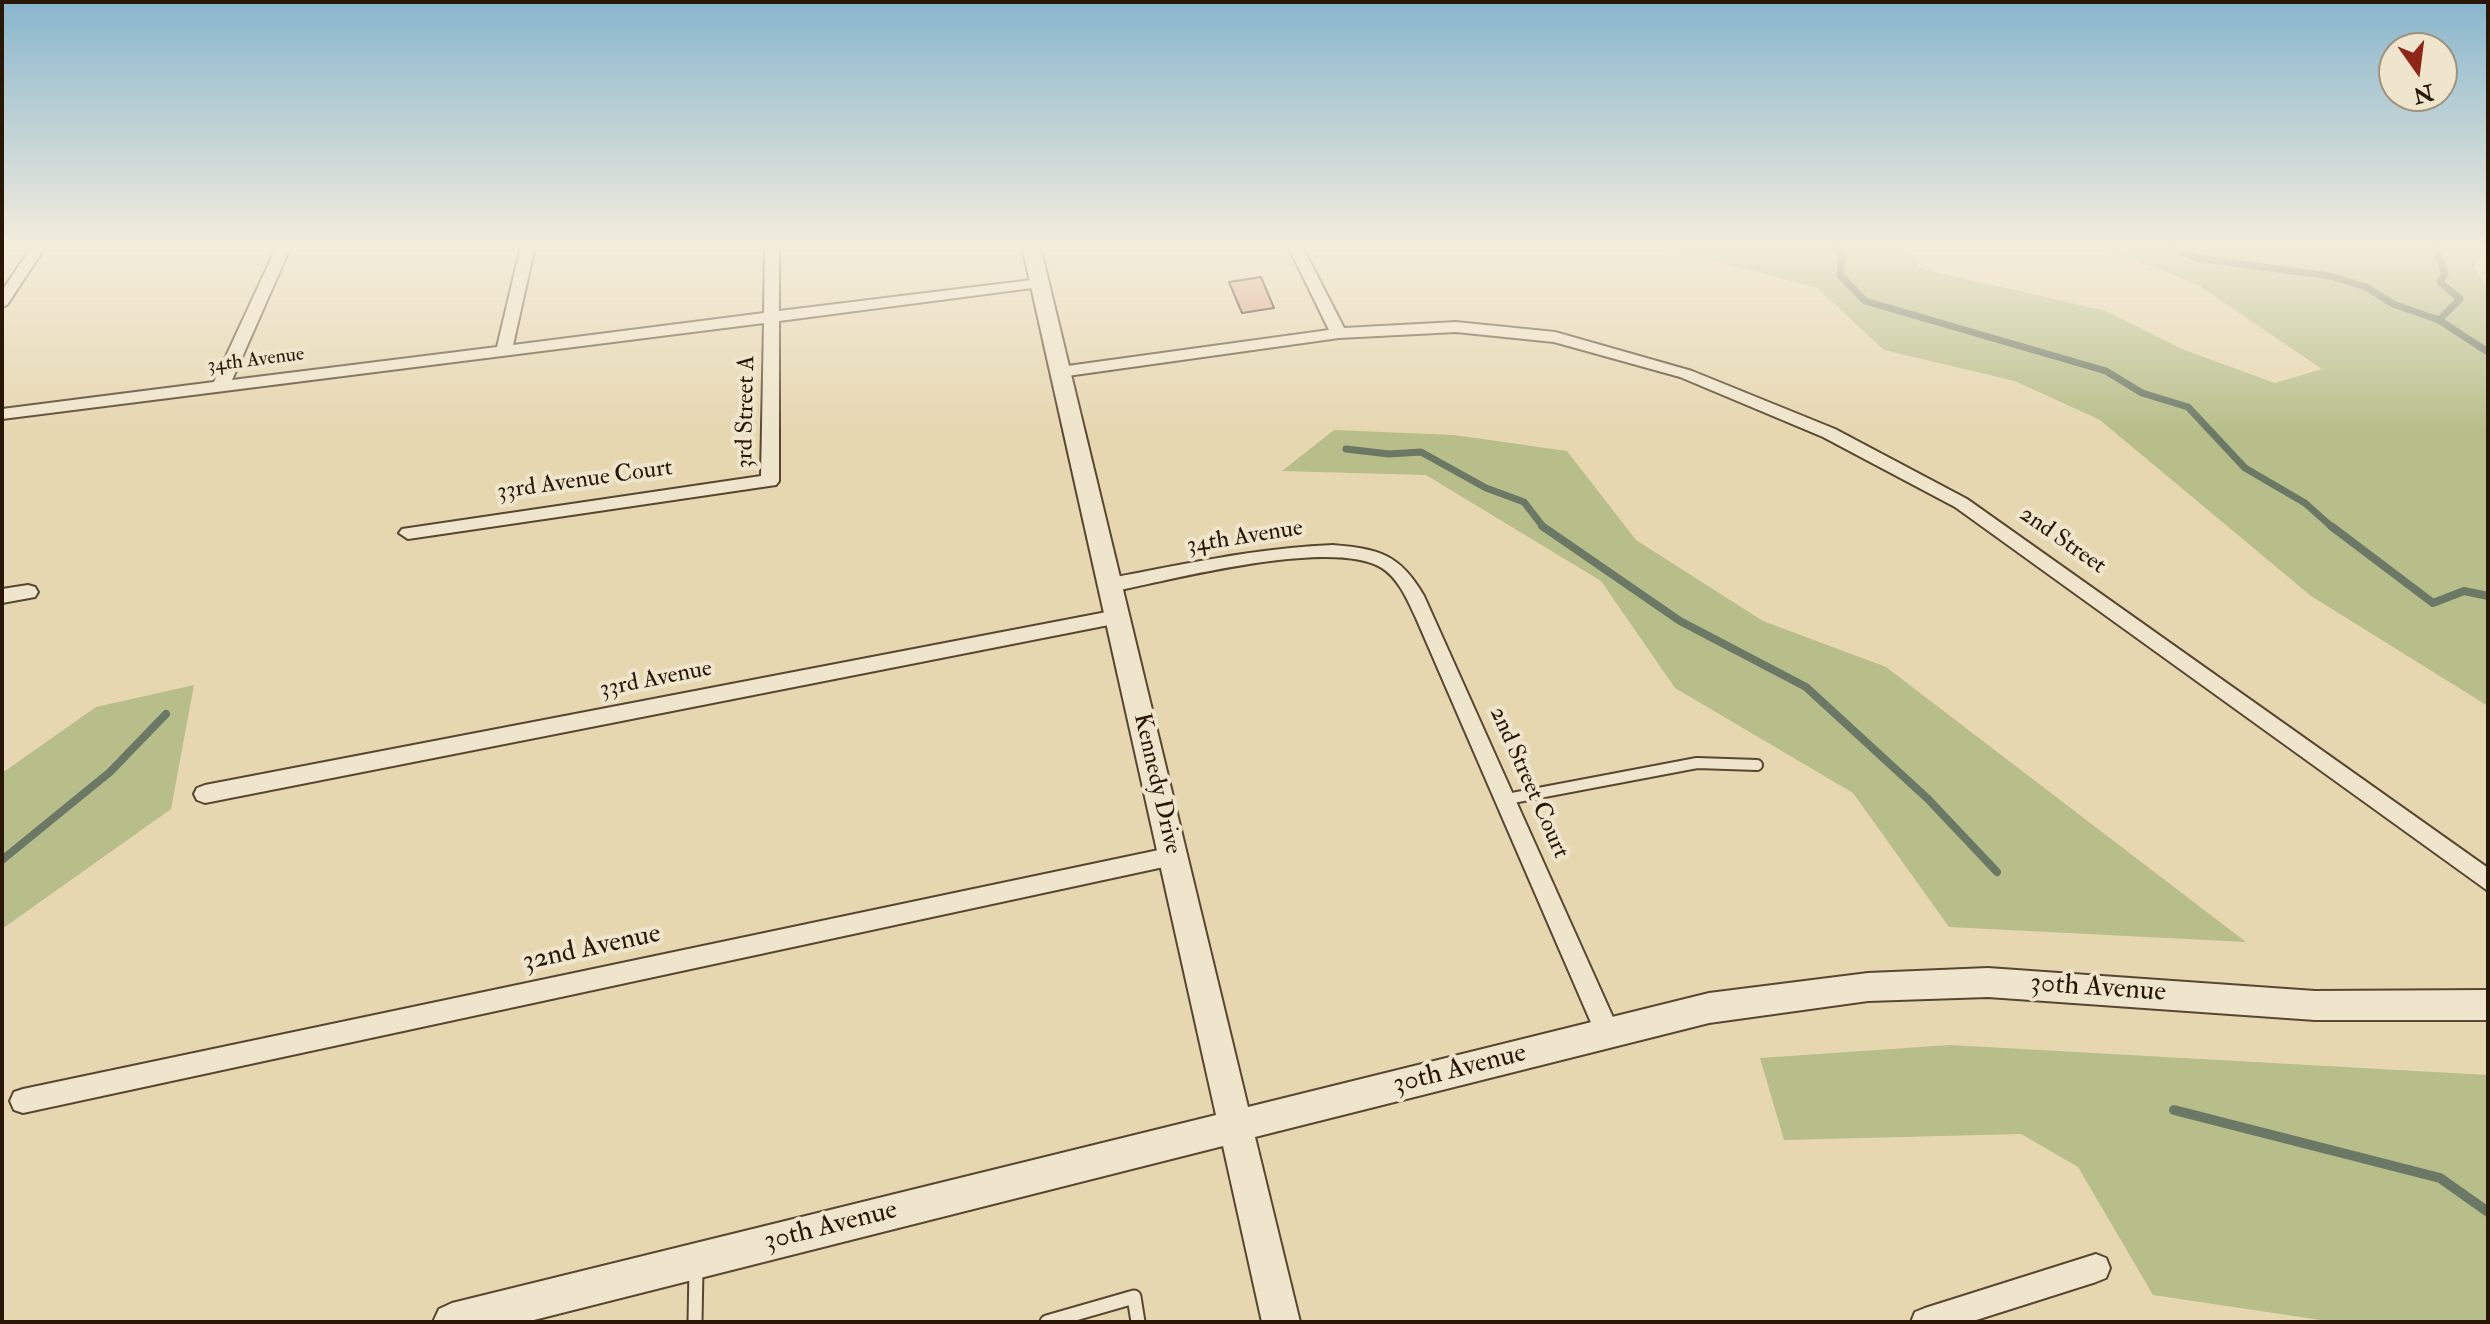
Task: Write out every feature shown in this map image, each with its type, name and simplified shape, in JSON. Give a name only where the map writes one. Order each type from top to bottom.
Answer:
[{"type":"street","points":[[220,388],[256,308]]},
{"type":"street","points":[[504,351],[514,308]]},
{"type":"street","name":"3rd Street A","points":[[770,481],[772,308]]},
{"type":"street","name":"34th Avenue","points":[[2,414],[839,308]]},
{"type":"street","name":"Kennedy Drive","points":[[1046,308],[1233,1127],[1281,1322]]},
{"type":"street","points":[[1326,308],[1339,333]]},
{"type":"street","name":"2nd Street","points":[[1060,372],[1339,333],[1456,327],[1555,337],[1686,374],[1793,416],[1924,481],[2016,539],[2488,881]]},
{"type":"street","name":"33rd Avenue Court","points":[[408,533],[770,481]]},
{"type":"street","name":"34th Avenue","points":[[1111,585],[1305,551],[1355,553],[1387,562]]},
{"type":"street","name":"2nd Street Court","points":[[1387,562],[1408,582],[1426,618],[1608,1033]]},
{"type":"street","points":[[2,596],[28,592]]},
{"type":"street","name":"33rd Avenue","points":[[205,794],[1117,617]]},
{"type":"street","name":"32nd Avenue","points":[[23,1101],[1173,856]]},
{"type":"street","name":"30th Avenue","points":[[452,1322],[1724,1005],[1903,983],[2025,984],[2348,1009],[2488,1005]]},
{"type":"street","points":[[1925,1322],[2096,1268]]},
{"type":"lane","points":[[1507,799],[1697,763],[1757,765]]},
{"type":"lane","points":[[695,1322],[696,1261]]},
{"type":"lane","points":[[1047,1322],[1134,1297],[1138,1322]]},
{"type":"green space","points":[[1838,308],[2092,308],[2106,311],[2182,349],[2275,383],[2322,369],[2232,308],[2488,308],[2488,706],[2311,596],[2100,420],[2015,381],[1884,350]]},
{"type":"green space","points":[[1334,430],[1454,435],[1567,451],[1636,540],[1763,621],[1886,667],[2246,942],[1949,927],[1853,793],[1675,688],[1601,581],[1426,475],[1282,471]]},
{"type":"green space","points":[[194,685],[171,809],[2,929],[2,773],[96,707]]},
{"type":"green space","points":[[1950,1045],[2488,1075],[2488,1322],[2334,1322],[2153,1295],[2078,1167],[2021,1134],[1784,1140],[1760,1058]]},
{"type":"building","points":[[1240,308],[1274,308],[1242,313]]},
{"type":"waterway","points":[[1888,308],[2106,371],[2142,393],[2188,407],[2245,468],[2305,503],[2333,528]]},
{"type":"waterway","points":[[2404,308],[2439,320]]},
{"type":"waterway","points":[[2439,320],[2451,308]]},
{"type":"waterway","points":[[2439,320],[2488,352]]},
{"type":"waterway","points":[[1346,449],[1389,454],[1421,452],[1486,488],[1524,502],[1543,527]]},
{"type":"waterway","points":[[2331,526],[2433,603],[2464,591],[2488,596]]},
{"type":"waterway","points":[[1543,527],[1680,621],[1806,687],[1928,799],[1997,872]]},
{"type":"waterway","points":[[2,860],[110,772],[166,714]]},
{"type":"waterway","points":[[2174,1110],[2440,1178],[2488,1212]]}]
